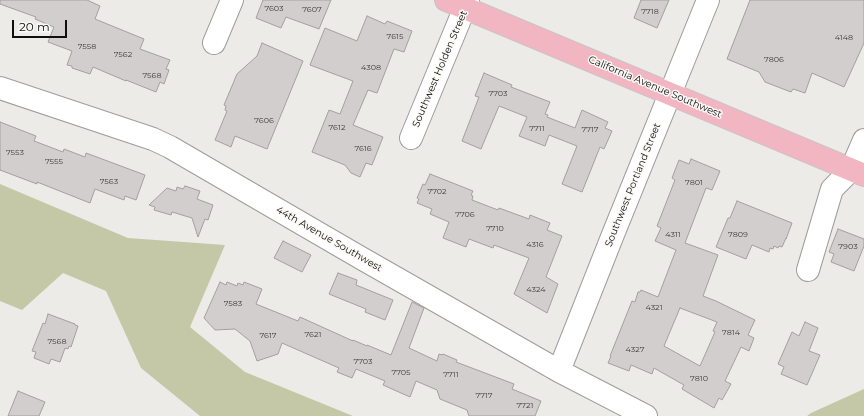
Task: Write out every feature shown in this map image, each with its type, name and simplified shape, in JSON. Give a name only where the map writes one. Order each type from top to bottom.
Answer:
[{"type":"main road","name":"California Avenue Southwest","points":[[460,3],[670,94],[857,172]]},
{"type":"street","points":[[214,42],[232,0]]},
{"type":"street","name":"Southwest Portland Street","points":[[559,371],[708,0]]},
{"type":"street","name":"Southwest Holden Street","points":[[411,138],[460,3]]},
{"type":"street","name":"44th Avenue Southwest","points":[[0,88],[170,147],[559,371],[646,416]]},
{"type":"street","points":[[808,270],[832,189],[857,172],[864,140]]},
{"type":"green space","points":[[0,184],[128,238],[225,245],[190,327],[245,372],[353,416],[200,416],[141,368],[106,291],[63,273],[22,310],[0,301]]},
{"type":"green space","points":[[864,389],[864,416],[807,416],[811,413]]},
{"type":"building","points":[[0,0],[87,0],[100,6],[95,19],[144,39],[140,49],[170,60],[166,69],[169,70],[164,84],[160,82],[156,92],[93,67],[90,74],[72,68],[72,66],[67,65],[72,51],[48,42],[54,27],[35,19],[36,17],[0,4]]},
{"type":"building","points":[[263,0],[331,0],[319,29],[286,17],[281,28],[256,18]]},
{"type":"building","points":[[641,0],[669,0],[657,28],[634,18]]},
{"type":"building","points":[[750,0],[864,0],[864,43],[844,87],[812,73],[805,93],[793,89],[791,92],[765,82],[759,72],[727,59]]},
{"type":"building","points":[[367,16],[385,24],[387,21],[412,31],[404,52],[394,49],[377,93],[368,90],[353,125],[383,137],[372,165],[366,163],[360,177],[351,173],[345,165],[312,152],[329,110],[340,114],[353,81],[310,65],[325,28],[357,41]]},
{"type":"building","points":[[262,43],[303,61],[267,149],[235,136],[231,147],[215,140],[227,111],[225,110],[226,106],[224,105],[237,74],[257,56]]},
{"type":"building","points":[[484,73],[512,85],[511,87],[550,102],[545,114],[548,115],[547,117],[575,128],[582,110],[608,122],[605,128],[612,131],[604,149],[600,147],[582,192],[562,184],[577,146],[549,135],[545,146],[519,136],[527,117],[499,106],[481,149],[462,141],[479,97],[475,96]]},
{"type":"building","points":[[0,122],[36,136],[34,141],[63,152],[64,149],[85,157],[86,153],[145,175],[136,200],[125,196],[124,200],[95,189],[90,203],[37,182],[37,184],[0,170]]},
{"type":"building","points":[[691,159],[720,171],[712,190],[706,188],[685,243],[718,255],[703,296],[755,320],[748,335],[754,338],[749,351],[741,347],[725,381],[731,384],[722,400],[719,398],[714,408],[682,389],[684,385],[654,368],[652,374],[631,365],[629,371],[608,363],[632,301],[635,302],[638,292],[641,290],[658,297],[676,250],[655,241],[661,228],[657,226],[675,180],[672,178],[679,160],[689,164]],"holes":[[[680,308],[717,322],[713,331],[715,332],[700,366],[664,346]]]},
{"type":"building","points":[[430,174],[473,191],[471,195],[473,196],[472,200],[498,210],[499,208],[529,219],[530,215],[550,223],[547,230],[562,236],[546,277],[558,284],[547,313],[514,294],[529,258],[494,245],[493,248],[469,239],[466,247],[443,238],[449,222],[430,214],[432,209],[417,203],[419,199],[417,198],[423,184],[425,185]]},
{"type":"building","points":[[185,186],[200,191],[197,199],[213,205],[208,220],[205,219],[198,237],[192,218],[172,212],[171,215],[154,210],[155,207],[149,205],[167,188],[176,191],[177,187],[183,189]]},
{"type":"building","points":[[737,201],[792,223],[782,247],[779,246],[778,248],[774,246],[773,249],[770,248],[769,252],[752,245],[746,259],[716,247]]},
{"type":"building","points":[[838,229],[864,239],[864,246],[854,271],[831,262],[834,254],[829,252]]},
{"type":"building","points":[[283,241],[311,255],[302,272],[274,258]]},
{"type":"building","points":[[338,273],[357,280],[356,285],[393,300],[385,320],[365,312],[366,309],[329,294]]},
{"type":"building","points":[[220,282],[226,285],[227,282],[237,286],[238,283],[243,285],[244,282],[262,289],[256,304],[298,321],[300,317],[353,341],[391,355],[412,302],[424,308],[409,348],[437,361],[439,354],[443,354],[457,360],[456,362],[514,384],[512,389],[541,401],[535,416],[469,416],[467,410],[440,399],[437,390],[416,381],[410,397],[383,385],[385,381],[356,369],[352,378],[337,372],[339,368],[282,343],[278,354],[257,361],[250,341],[235,329],[215,330],[204,318]]},
{"type":"building","points":[[48,314],[78,326],[71,347],[69,346],[68,349],[65,348],[60,362],[51,359],[49,364],[34,358],[36,352],[32,351],[43,323],[45,324]]},
{"type":"building","points":[[805,322],[818,328],[809,351],[820,355],[807,385],[781,374],[784,367],[778,364],[792,332],[799,336]]},
{"type":"building","points":[[18,391],[45,402],[39,416],[8,416]]}]
